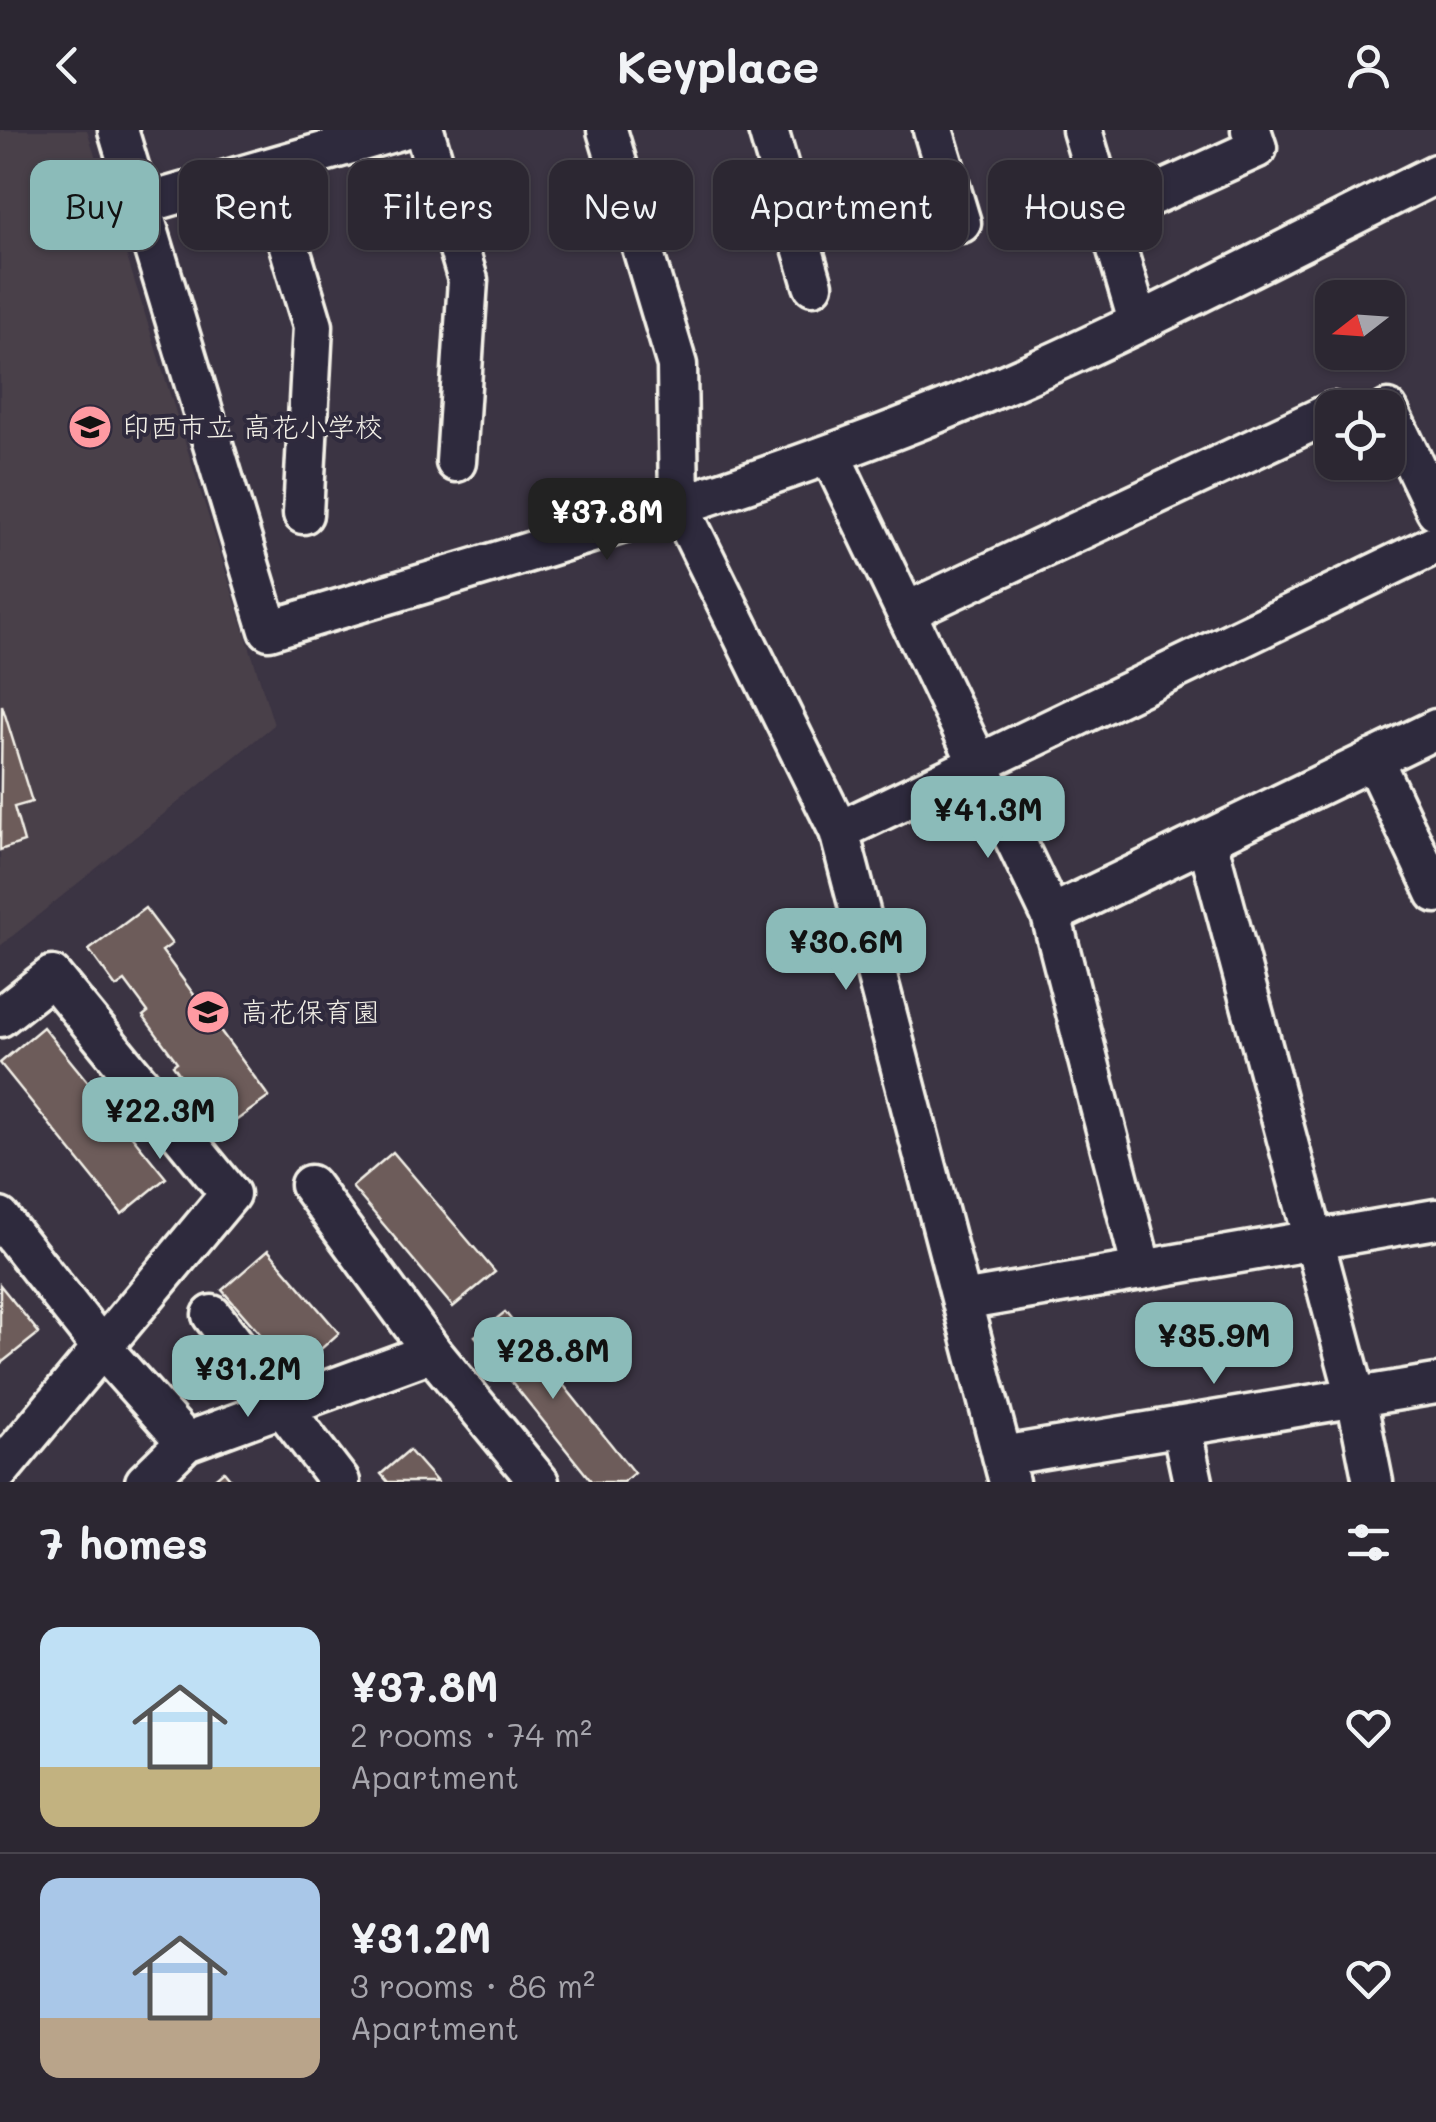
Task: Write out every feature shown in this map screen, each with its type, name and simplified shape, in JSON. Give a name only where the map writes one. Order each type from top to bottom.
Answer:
[{"type":"street","points":[[118,130],[127,160]]},
{"type":"street","points":[[159,199],[287,152],[400,130]]},
{"type":"street","points":[[424,130],[468,280],[456,462]]},
{"type":"street","points":[[607,130],[676,366],[679,506],[839,831],[1006,1469],[1180,1426],[1436,1384]]},
{"type":"street","points":[[768,130],[813,285]]},
{"type":"street","points":[[933,130],[942,160]]},
{"type":"street","points":[[1082,130],[1091,160]]},
{"type":"street","points":[[1162,191],[1256,148],[1251,130]]},
{"type":"street","points":[[287,152],[313,326],[303,514]]},
{"type":"street","points":[[153,250],[269,630],[679,506],[830,454],[999,386],[1436,174]]},
{"type":"street","points":[[1117,250],[1138,321]]},
{"type":"street","points":[[906,612],[1315,420]]},
{"type":"street","points":[[1405,446],[1436,510]]},
{"type":"street","points":[[830,454],[1051,915],[1142,1270]]},
{"type":"street","points":[[839,831],[1436,544]]},
{"type":"street","points":[[1051,915],[1436,729]]},
{"type":"street","points":[[1373,759],[1436,893]]},
{"type":"street","points":[[1207,840],[1356,1397],[1373,1482]]},
{"type":"street","points":[[0,1016],[52,976],[230,1194],[0,1470]]},
{"type":"street","points":[[310,1185],[432,1352],[540,1482]]},
{"type":"street","points":[[0,1218],[102,1348],[186,1442]]},
{"type":"street","points":[[962,1301],[1436,1219]]},
{"type":"street","points":[[212,1315],[340,1482]]},
{"type":"street","points":[[145,1482],[186,1442],[432,1352]]},
{"type":"street","points":[[1180,1426],[1194,1482]]},
{"type":"shaded area","name":"印西市立 高花小学校","points":[[0,130],[87,130],[96,160],[30,160],[30,250],[125,250],[274,725],[0,946]]},
{"type":"building","points":[[2,705],[32,802],[14,807],[24,842],[0,850]]},
{"type":"building","points":[[145,908],[172,944],[162,951],[269,1097],[234,1122],[207,1085],[194,1094],[173,1065],[177,1062],[143,1016],[148,1012],[125,981],[116,987],[89,950]]},
{"type":"building","points":[[43,1027],[166,1178],[122,1214],[0,1063]]},
{"type":"building","points":[[393,1152],[495,1272],[453,1307],[352,1187]]},
{"type":"building","points":[[268,1250],[339,1333],[294,1373],[222,1290]]},
{"type":"building","points":[[0,1285],[39,1333],[0,1364]]},
{"type":"building","points":[[505,1312],[634,1473],[623,1482],[592,1482],[475,1336]]},
{"type":"building","points":[[409,1450],[437,1482],[388,1482],[381,1474]]},
{"type":"building","points":[[224,1471],[233,1482],[211,1482]]},
{"type":"place","name":"印西市立 高花小学校","points":[[90,427]]},
{"type":"place","name":"高花保育園","points":[[208,1012]]}]
